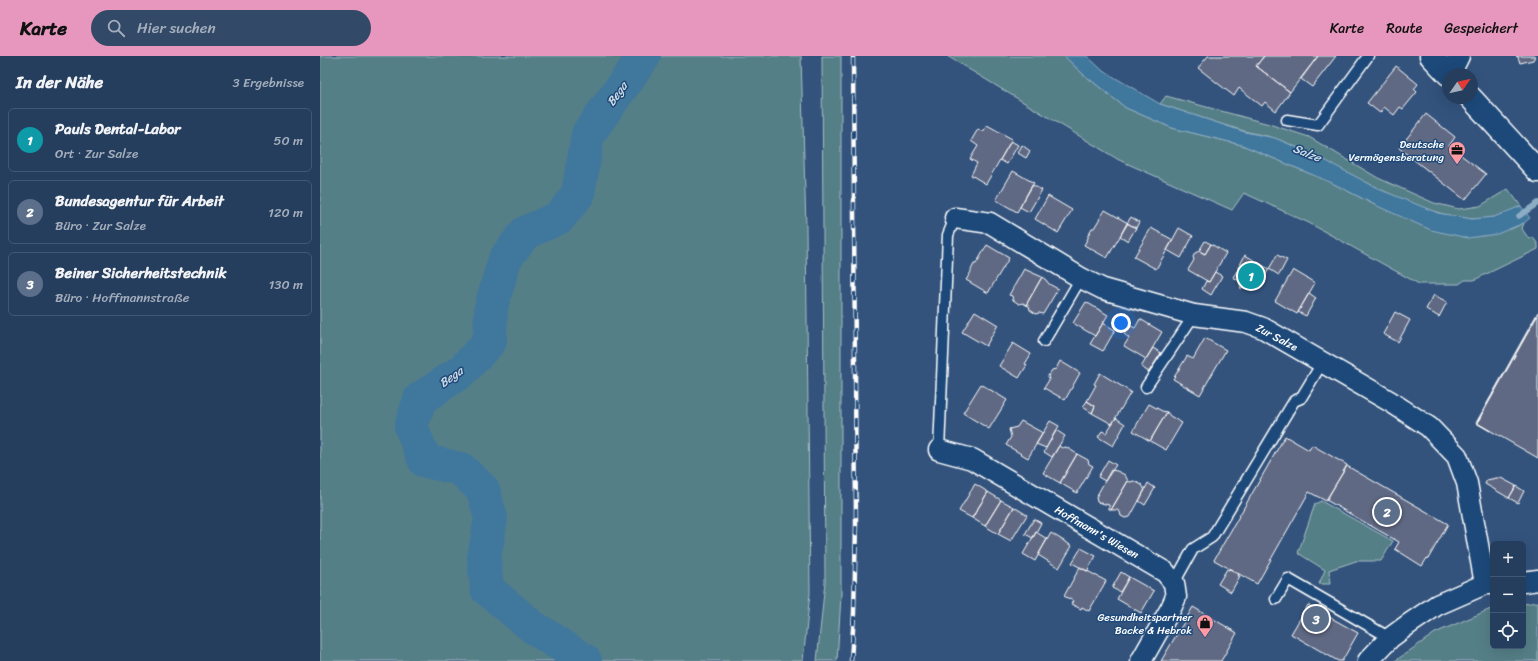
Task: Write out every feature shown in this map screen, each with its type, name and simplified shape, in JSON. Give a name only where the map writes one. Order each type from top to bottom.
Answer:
[{"type":"main road","points":[[1431,56],[1443,68]]},
{"type":"main road","points":[[1477,104],[1538,171]]},
{"type":"street","points":[[1453,68],[1460,56]]},
{"type":"street","name":"Zur Salze","points":[[954,218],[990,223],[1081,278],[1103,289],[1194,315],[1246,322],[1263,328],[1391,402],[1429,427],[1457,456],[1467,483],[1489,584]]},
{"type":"street","name":"Hoffmann's Wiesen","points":[[939,450],[972,459],[1165,572],[1174,583]]},
{"type":"street","points":[[1526,582],[1538,580]]},
{"type":"street","points":[[1141,661],[1176,597],[1174,583]]},
{"type":"street","points":[[1368,661],[1390,638],[1437,605],[1489,584]]},
{"type":"lane","points":[[1287,120],[1318,125],[1368,56]]},
{"type":"lane","points":[[939,450],[948,235],[954,218]]},
{"type":"lane","points":[[1044,341],[1081,278]]},
{"type":"lane","points":[[1146,387],[1194,315]]},
{"type":"lane","points":[[1174,583],[1193,549],[1212,537],[1294,401],[1301,398],[1322,363]]},
{"type":"lane","points":[[1276,599],[1288,579],[1390,638]]},
{"type":"green space","points":[[320,56],[801,56],[806,227],[810,593],[803,661],[320,661]]},
{"type":"green space","points":[[822,56],[841,56],[841,596],[837,661],[817,661],[825,582]]},
{"type":"green space","points":[[947,56],[1064,56],[1083,74],[1126,108],[1172,128],[1242,145],[1332,183],[1375,205],[1511,229],[1524,223],[1522,229],[1529,239],[1533,237],[1538,245],[1538,249],[1474,280],[1465,280],[1459,284],[1419,284],[1309,223],[1244,193],[1232,210],[1119,160]]},
{"type":"green space","points":[[1166,96],[1269,124],[1309,137],[1378,178],[1434,203],[1459,209],[1480,206],[1508,189],[1521,206],[1493,218],[1467,218],[1440,213],[1384,191],[1301,149],[1277,139],[1234,128],[1160,104]]},
{"type":"green space","points":[[1321,501],[1393,541],[1381,561],[1356,561],[1329,570],[1330,584],[1319,584],[1325,570],[1298,553],[1315,504]]},
{"type":"green space","points":[[1538,602],[1538,661],[1395,661],[1435,633],[1490,609],[1490,649],[1526,649],[1526,604]]},
{"type":"water","points":[[1064,56],[1087,56],[1102,70],[1160,104],[1245,132],[1275,138],[1315,155],[1381,190],[1438,213],[1472,219],[1494,217],[1521,206],[1530,218],[1524,223],[1497,234],[1468,238],[1431,230],[1375,205],[1332,183],[1242,145],[1172,128],[1126,108],[1083,74]]},
{"type":"building","points":[[1208,56],[1264,56],[1256,66],[1290,92],[1276,111],[1265,102],[1262,106],[1239,88],[1234,96],[1198,68]]},
{"type":"building","points":[[1264,56],[1318,56],[1290,92],[1256,66]]},
{"type":"building","points":[[1318,56],[1336,56],[1312,87],[1301,79]]},
{"type":"building","points":[[1516,56],[1535,56],[1533,60],[1520,63],[1518,57]]},
{"type":"building","points":[[1396,66],[1418,84],[1414,89],[1417,92],[1403,109],[1400,107],[1394,115],[1384,107],[1380,113],[1367,103]]},
{"type":"building","points":[[1426,114],[1455,137],[1449,146],[1486,174],[1465,200],[1399,148]]},
{"type":"building","points":[[987,125],[1012,139],[986,184],[971,175],[977,163],[970,159],[978,146],[971,141],[978,129],[983,132]]},
{"type":"building","points":[[1011,141],[1018,145],[1007,164],[1000,160]]},
{"type":"building","points":[[1022,145],[1030,151],[1026,158],[1018,153]]},
{"type":"building","points":[[1013,171],[1034,183],[1017,212],[996,200]]},
{"type":"building","points":[[1032,185],[1042,190],[1029,212],[1020,207]]},
{"type":"building","points":[[1048,196],[1072,210],[1058,233],[1035,219]]},
{"type":"building","points":[[1105,210],[1128,223],[1107,258],[1084,245],[1092,228],[1094,228]]},
{"type":"building","points":[[1131,217],[1139,222],[1136,228],[1127,223]]},
{"type":"building","points":[[1127,223],[1136,228],[1128,241],[1120,236]]},
{"type":"building","points":[[1151,228],[1173,240],[1156,269],[1134,257]]},
{"type":"building","points":[[1179,228],[1193,236],[1181,258],[1167,250]]},
{"type":"building","points":[[1205,241],[1211,244],[1205,254],[1199,251]]},
{"type":"building","points":[[1211,244],[1226,253],[1209,282],[1188,270],[1194,260],[1193,257],[1195,253],[1199,251],[1205,254]]},
{"type":"building","points":[[987,245],[1009,258],[988,293],[966,280],[974,264],[976,264]]},
{"type":"building","points":[[1245,255],[1269,269],[1256,290],[1249,286],[1241,289],[1237,271]]},
{"type":"building","points":[[1277,255],[1287,260],[1279,275],[1269,269]]},
{"type":"building","points":[[1024,269],[1042,277],[1026,305],[1023,303],[1019,304],[1013,300],[1012,296],[1009,295]]},
{"type":"building","points":[[1293,270],[1315,283],[1297,314],[1275,301]]},
{"type":"building","points":[[1237,271],[1239,281],[1233,277]]},
{"type":"building","points":[[1215,272],[1222,276],[1211,295],[1202,289],[1206,281],[1209,282]]},
{"type":"building","points":[[1042,277],[1049,284],[1058,289],[1043,314],[1036,314],[1030,310],[1029,306],[1026,305]]},
{"type":"building","points":[[1309,293],[1316,298],[1306,316],[1298,312]]},
{"type":"building","points":[[1434,295],[1447,302],[1439,317],[1426,309]]},
{"type":"building","points":[[1086,302],[1108,315],[1095,336],[1073,323]]},
{"type":"building","points":[[975,311],[998,325],[986,346],[962,332]]},
{"type":"building","points":[[1395,312],[1410,320],[1398,342],[1383,334]]},
{"type":"building","points":[[1538,312],[1538,317],[1537,316],[1477,423],[1490,431],[1476,423]]},
{"type":"building","points":[[1537,316],[1538,317],[1538,458],[1477,423]]},
{"type":"building","points":[[1140,319],[1162,332],[1146,359],[1124,346],[1129,338],[1124,334],[1129,325],[1135,328]]},
{"type":"building","points":[[1103,323],[1115,330],[1103,351],[1090,344]]},
{"type":"building","points":[[1205,338],[1226,350],[1200,395],[1173,379],[1187,356],[1193,359]]},
{"type":"building","points":[[1013,343],[1031,354],[1025,364],[1027,365],[1019,378],[999,366]]},
{"type":"building","points":[[1153,348],[1161,353],[1149,372],[1141,367]]},
{"type":"building","points":[[1060,361],[1080,373],[1065,400],[1044,388],[1049,380],[1048,376],[1052,370],[1056,369]]},
{"type":"building","points":[[1100,373],[1131,392],[1112,424],[1092,413],[1095,406],[1087,401],[1096,385],[1094,384]]},
{"type":"building","points":[[981,384],[1007,400],[989,429],[963,413]]},
{"type":"building","points":[[1087,401],[1095,406],[1092,413],[1083,407]]},
{"type":"building","points":[[1149,404],[1167,412],[1150,441],[1133,431]]},
{"type":"building","points":[[1167,412],[1170,416],[1182,423],[1166,450],[1150,441]]},
{"type":"building","points":[[1116,418],[1125,424],[1113,446],[1098,437],[1102,431],[1106,433]]},
{"type":"building","points":[[1021,421],[1043,433],[1028,458],[1006,445],[1011,437],[1009,429],[1017,427]]},
{"type":"building","points":[[1050,421],[1059,426],[1046,448],[1036,444]]},
{"type":"building","points":[[1056,430],[1065,436],[1052,457],[1044,452]]},
{"type":"building","points":[[1285,436],[1309,450],[1312,445],[1347,465],[1326,501],[1309,492],[1257,584],[1214,560]]},
{"type":"building","points":[[1059,446],[1062,448],[1066,447],[1077,454],[1060,483],[1043,473]]},
{"type":"building","points":[[1077,454],[1088,460],[1089,464],[1093,466],[1077,493],[1060,483]]},
{"type":"building","points":[[1108,460],[1116,465],[1105,481],[1098,477]]},
{"type":"building","points":[[1347,466],[1448,524],[1428,559],[1427,558],[1422,566],[1395,549],[1399,542],[1326,500]]},
{"type":"building","points":[[1111,470],[1125,475],[1128,481],[1111,510],[1109,509],[1109,505],[1097,502],[1096,497]]},
{"type":"building","points":[[1501,478],[1516,486],[1509,498],[1485,484],[1487,480]]},
{"type":"building","points":[[1128,481],[1134,481],[1142,485],[1145,490],[1130,517],[1125,518],[1121,516],[1120,512],[1117,510],[1111,510]]},
{"type":"building","points":[[1148,483],[1155,488],[1145,505],[1139,501]]},
{"type":"building","points":[[975,484],[988,492],[972,518],[959,511]]},
{"type":"building","points":[[1516,486],[1524,491],[1518,503],[1509,498]]},
{"type":"building","points":[[988,492],[1001,500],[985,526],[972,518]]},
{"type":"building","points":[[1001,500],[1014,507],[998,534],[985,526]]},
{"type":"building","points":[[1014,507],[1027,515],[1011,541],[998,534]]},
{"type":"building","points":[[1034,519],[1041,523],[1033,538],[1025,534]]},
{"type":"building","points":[[1036,532],[1047,539],[1035,561],[1023,554]]},
{"type":"building","points":[[1051,533],[1072,546],[1059,568],[1038,555]]},
{"type":"building","points":[[1081,548],[1096,556],[1087,571],[1072,563]]},
{"type":"building","points":[[1080,567],[1106,581],[1089,611],[1071,604],[1073,601],[1064,596]]},
{"type":"building","points":[[1227,569],[1230,569],[1240,576],[1231,592],[1218,584]]},
{"type":"building","points":[[1121,572],[1129,577],[1120,592],[1112,588]]},
{"type":"building","points":[[1129,577],[1154,591],[1141,613],[1117,599]]},
{"type":"building","points":[[1308,605],[1358,633],[1342,661],[1338,661],[1291,634]]},
{"type":"building","points":[[1193,607],[1237,633],[1221,661],[1161,661]]},
{"type":"waterway","name":"Bega","points":[[585,661],[533,627],[487,589],[484,558],[491,518],[483,490],[461,469],[425,461],[411,427],[420,399],[462,371],[490,341],[491,307],[505,259],[525,233],[560,217],[578,194],[588,134],[644,56]]},
{"type":"waterway","name":"Salze","points":[[1519,216],[1538,203]]},
{"type":"railway","points":[[851,661],[854,613],[856,524],[853,56]]},
{"type":"place","name":"Deutsche Vermögensberatung","points":[[1457,165]]},
{"type":"place","name":"Pauls Dental-Labor","points":[[1251,276]]},
{"type":"place","name":"Bundesagentur für Arbeit","points":[[1387,512]]},
{"type":"place","name":"Beiner Sicherheitstechnik","points":[[1316,619]]},
{"type":"place","name":"Gesundheitspartner Backe & Hebrok","points":[[1205,638]]}]
